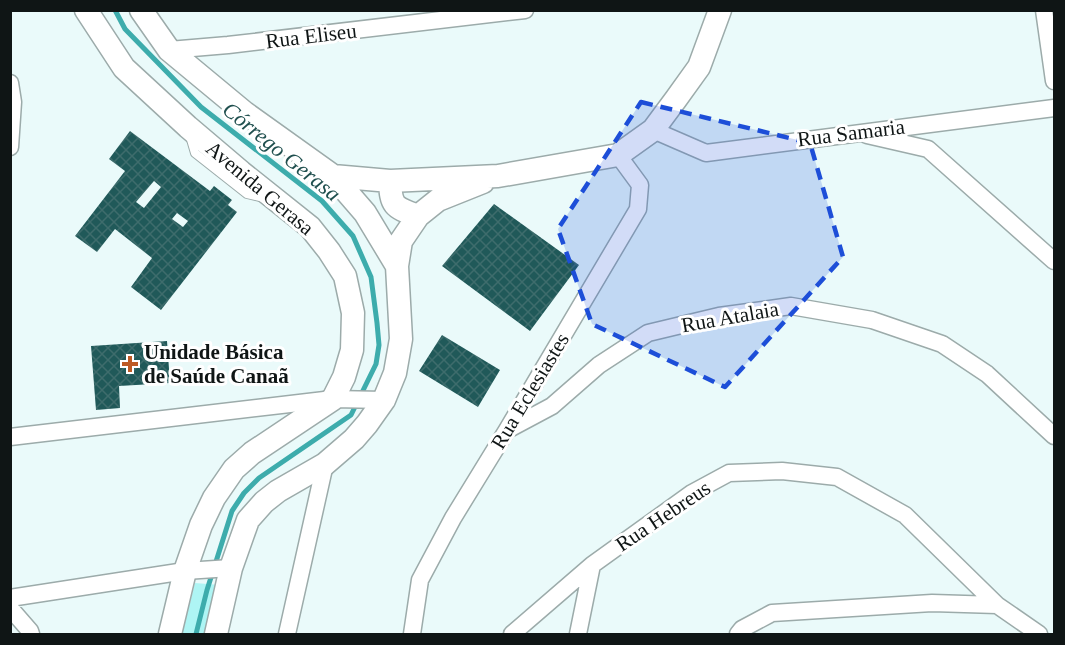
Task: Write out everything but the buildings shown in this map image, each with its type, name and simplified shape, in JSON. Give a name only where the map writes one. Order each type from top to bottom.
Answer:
[{"type":"main road","name":"Avenida Gerasa","points":[[86,10],[124,68],[188,127],[310,227],[329,251],[345,276],[353,313],[352,350],[344,377],[343,399]]},
{"type":"main road","points":[[141,10],[169,50],[245,113],[333,176],[364,213],[397,266]]},
{"type":"main road","points":[[333,176],[390,181],[498,176],[618,155],[653,130],[699,67],[720,10]]},
{"type":"main road","points":[[216,634],[227,568],[248,520],[264,502],[278,491],[325,464],[354,439],[367,424],[395,373],[401,339],[397,266],[401,241],[418,216],[438,200],[498,176]]},
{"type":"main road","points":[[390,181],[391,199],[398,208],[418,216]]},
{"type":"main road","points":[[170,634],[193,571],[201,525],[214,498],[234,469],[252,453],[343,399]]},
{"type":"street","name":"Rua Eliseu","points":[[169,50],[525,10]]},
{"type":"street","points":[[1044,10],[1054,81]]},
{"type":"street","points":[[10,83],[12,103],[10,147]]},
{"type":"street","name":"Rua Samaria","points":[[653,130],[705,153],[1054,108]]},
{"type":"street","points":[[858,132],[927,149],[1054,261]]},
{"type":"street","name":"Rua Eclesiastes","points":[[412,634],[420,580],[453,518],[638,209],[640,185],[618,155]]},
{"type":"street","name":"Rua Atalaia","points":[[507,430],[552,406],[598,365],[648,333],[719,316],[791,306],[872,320],[942,344],[987,374],[1054,436]]},
{"type":"street","points":[[10,436],[343,399],[379,400]]},
{"type":"street","points":[[287,634],[325,464]]},
{"type":"street","name":"Rua Hebreus","points":[[512,634],[592,566],[692,493],[729,473],[782,471],[837,477],[905,515],[997,605],[1039,634]]},
{"type":"street","points":[[578,634],[592,566]]},
{"type":"street","points":[[10,598],[227,568]]},
{"type":"street","points":[[738,634],[742,629],[772,613],[932,603],[997,605]]},
{"type":"street","points":[[10,608],[31,634]]},
{"type":"highlighted area","points":[[641,102],[810,143],[843,257],[725,387],[592,324],[558,229]]},
{"type":"shaded area","points":[[195,583],[220,585],[207,634],[182,634]]},
{"type":"waterway","name":"Córrego Gerasa","points":[[115,10],[125,29],[201,107],[322,201],[353,236],[371,277],[377,323],[379,345],[376,364],[351,415],[259,478],[244,493],[232,511],[207,590],[196,634]]},
{"type":"place","name":"Unidade Básica de Saúde Canaã","points":[[130,364]]}]
